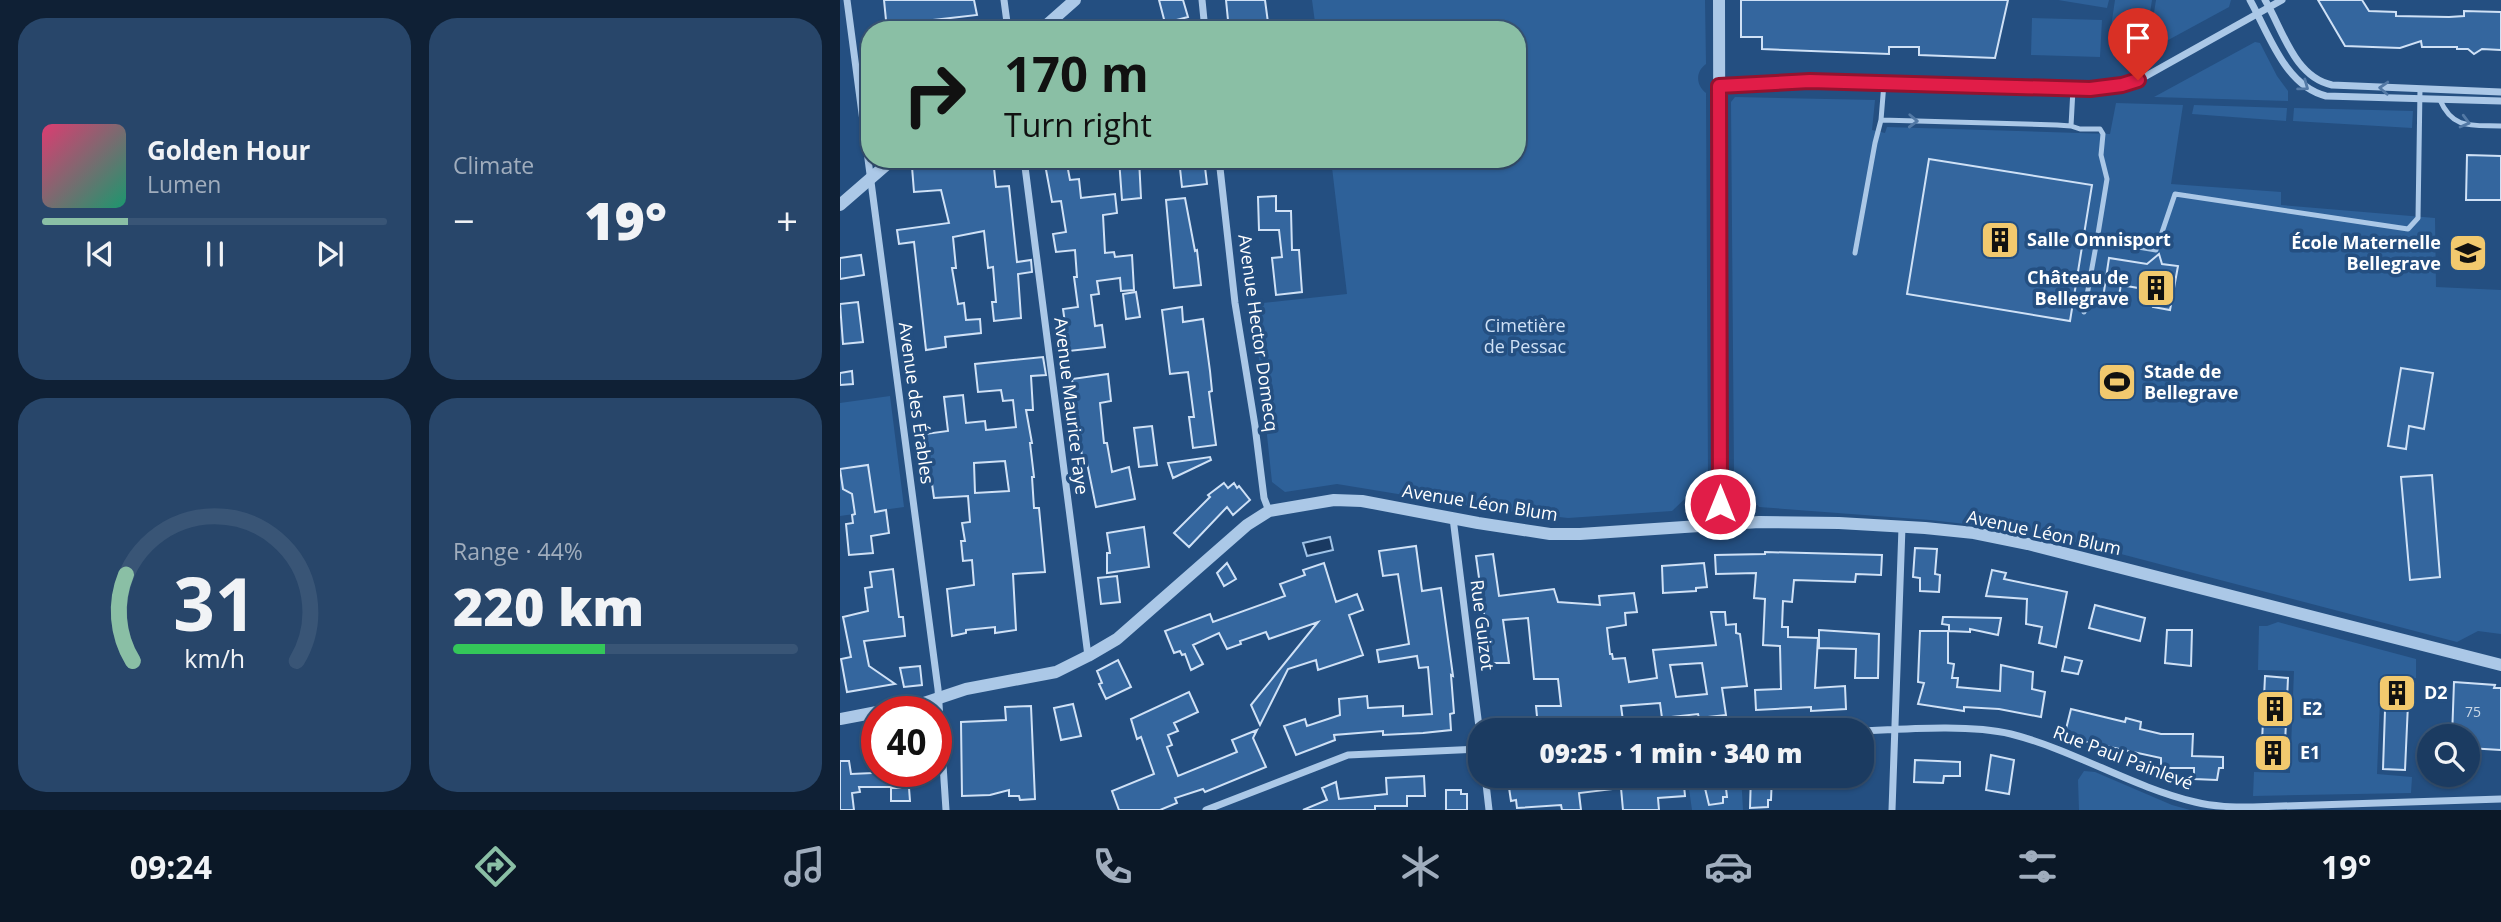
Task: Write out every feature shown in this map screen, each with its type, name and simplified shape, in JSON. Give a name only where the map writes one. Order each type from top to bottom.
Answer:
[{"type":"street","name":"Avenue des Érables","points":[[847,0],[861,108]]},
{"type":"street","points":[[1004,0],[1007,21]]},
{"type":"street","points":[[1051,21],[1075,0]]},
{"type":"street","points":[[1202,0],[1204,21]]},
{"type":"street","points":[[1718,0],[1720,524]]},
{"type":"street","points":[[2250,0],[2292,76],[2313,92],[2326,96],[2501,102]]},
{"type":"street","points":[[1719,86],[1810,81],[2073,89],[2113,86],[2138,80],[2257,13],[2267,3],[2282,0]]},
{"type":"street","points":[[2267,3],[2297,60],[2309,75],[2320,82],[2332,85],[2501,92]]},
{"type":"street","name":"Avenue des Érables","points":[[869,168],[939,696]]},
{"type":"street","points":[[840,205],[882,168]]},
{"type":"street","name":"Avenue Maurice Faye","points":[[1025,168],[1088,656]]},
{"type":"street","name":"Avenue Hector Domecq","points":[[1220,168],[1235,303],[1264,498],[1269,511]]},
{"type":"street","name":"Avenue Léon Blum","points":[[945,696],[966,689],[1056,672],[1117,639],[1247,525],[1269,511],[1342,500],[1362,501],[1550,534],[1720,524],[1825,523],[1974,533],[2028,544],[2501,666]]},
{"type":"street","name":"Rue Guizot","points":[[1453,518],[1478,718]]},
{"type":"street","points":[[1892,810],[1902,527]]},
{"type":"street","name":"Avenue Léon Blum","points":[[840,719],[861,715]]},
{"type":"street","name":"Rue Paul Painlevé","points":[[1874,730],[1968,730],[2010,734],[2169,795],[2222,806],[2501,799]]},
{"type":"street","points":[[1206,810],[1348,755],[1468,750]]},
{"type":"street","name":"Avenue des Érables","points":[[945,787],[946,810]]},
{"type":"street","points":[[1486,788],[1489,810]]},
{"type":"lane","points":[[1855,253],[1881,120],[1884,83]]},
{"type":"lane","points":[[2071,126],[2073,89]]},
{"type":"lane","points":[[2097,240],[2155,250],[2175,194],[2408,229],[2418,218],[2420,89]]},
{"type":"lane","points":[[2440,100],[2446,114],[2457,121],[2470,125],[2501,126]]},
{"type":"lane","points":[[1881,120],[2071,126],[2100,130],[2103,134],[2101,155],[2107,179],[2084,312]]},
{"type":"green space","name":"Cimetière de Pessac","points":[[1312,0],[1705,0],[1706,64],[1698,78],[1706,93],[1708,477],[1672,511],[1568,518],[1489,509],[1337,484],[1285,492],[1272,482],[1253,304],[1347,294],[1332,168],[1526,168],[1526,21],[1315,21]]},
{"type":"green space","points":[[2058,0],[2109,0],[2107,8]]},
{"type":"green space","points":[[2115,0],[2152,0],[2145,46],[2109,41]]},
{"type":"green space","points":[[2156,0],[2231,0],[2229,7],[2148,51]]},
{"type":"green space","points":[[2032,18],[2102,20],[2100,57],[2031,55]]},
{"type":"green space","points":[[2255,42],[2260,43],[2288,91],[2288,101],[2154,97]]},
{"type":"green space","name":"Stade de Bellegrave","points":[[1735,97],[1875,100],[1872,130],[1885,133],[1887,127],[2110,134],[2116,103],[2183,105],[2171,184],[2281,192],[2281,205],[2435,218],[2436,287],[2501,290],[2501,634],[2478,631],[2457,642],[2037,532],[1930,520],[1759,507],[1734,473],[1731,102]]},
{"type":"green space","points":[[2194,105],[2287,108],[2286,121],[2192,114]]},
{"type":"green space","points":[[2294,108],[2413,111],[2412,128],[2293,121]]},
{"type":"green space","points":[[890,396],[904,507],[840,516],[840,403]]},
{"type":"green space","points":[[2278,622],[2416,659],[2416,678],[2381,677],[2377,774],[2412,777],[2411,793],[2253,796],[2254,772],[2290,773],[2294,671],[2258,670],[2259,626]]},
{"type":"green space","points":[[2084,771],[2095,772],[2190,810],[2079,810],[2078,780]]},
{"type":"green space","points":[[1689,788],[1742,788],[1743,810],[1692,810]]},
{"type":"shaded area","points":[[1330,537],[1333,550],[1307,556],[1303,543]]},
{"type":"building","points":[[884,0],[974,0],[977,15],[925,21],[886,21]]},
{"type":"building","points":[[1159,0],[1183,0],[1188,17],[1164,21]]},
{"type":"building","points":[[1226,0],[1265,0],[1268,21],[1228,21]]},
{"type":"building","points":[[1741,0],[2008,0],[1995,58],[1919,55],[1919,47],[1889,47],[1889,54],[1762,49],[1762,37],[1741,37]]},
{"type":"building","points":[[2318,0],[2362,0],[2369,11],[2396,12],[2396,16],[2449,17],[2464,16],[2464,11],[2501,12],[2501,50],[2482,49],[2474,54],[2468,49],[2457,47],[2422,47],[2421,41],[2400,48],[2345,46]]},
{"type":"building","points":[[2467,155],[2501,156],[2501,200],[2466,200]]},
{"type":"building","name":"Salle Omnisport","points":[[1929,159],[2092,185],[2070,321],[1907,294]]},
{"type":"building","points":[[912,168],[994,168],[996,187],[1009,186],[1017,262],[1031,260],[1032,272],[1018,274],[1021,318],[994,321],[992,302],[996,302],[993,267],[988,268],[984,231],[953,237],[956,268],[952,268],[958,304],[964,303],[966,320],[980,319],[981,333],[945,337],[946,347],[926,350],[914,242],[899,244],[897,230],[949,223],[941,190],[914,192]]},
{"type":"building","points":[[1046,168],[1068,168],[1070,180],[1079,179],[1081,198],[1115,194],[1117,213],[1103,215],[1105,253],[1114,252],[1115,257],[1132,255],[1134,290],[1121,291],[1120,278],[1097,281],[1099,294],[1091,295],[1095,326],[1102,325],[1105,347],[1069,351],[1063,309],[1078,307],[1074,277],[1077,277],[1075,250],[1056,252],[1053,234],[1066,232],[1061,201],[1052,202]]},
{"type":"building","points":[[1120,168],[1139,168],[1141,198],[1122,200]]},
{"type":"building","points":[[1180,168],[1205,168],[1207,184],[1182,187]]},
{"type":"building","points":[[1276,196],[1276,211],[1291,211],[1292,250],[1299,250],[1302,292],[1276,295],[1272,258],[1282,257],[1279,230],[1259,230],[1258,197]]},
{"type":"building","points":[[1185,198],[1195,251],[1197,250],[1201,285],[1174,288],[1166,200]]},
{"type":"building","name":"Château de Bellegrave","points":[[2159,254],[2162,264],[2178,266],[2170,310],[2153,307],[2155,291],[2121,285],[2118,300],[2103,298],[2109,258],[2147,264]]},
{"type":"building","points":[[861,255],[864,275],[840,279],[840,258]]},
{"type":"building","points":[[1136,292],[1140,317],[1126,319],[1123,294]]},
{"type":"building","points":[[858,302],[863,342],[843,344],[840,304]]},
{"type":"building","points":[[1182,307],[1183,322],[1203,319],[1216,445],[1193,448],[1189,417],[1194,417],[1188,372],[1170,374],[1162,310]]},
{"type":"building","points":[[1043,357],[1046,375],[1031,376],[1033,410],[1026,410],[1032,443],[1034,508],[1039,508],[1045,572],[1013,574],[1016,630],[995,633],[995,627],[966,630],[966,633],[952,636],[947,589],[974,585],[972,560],[963,561],[961,541],[965,541],[962,523],[970,522],[968,496],[934,498],[925,434],[948,431],[944,397],[963,395],[966,423],[985,421],[986,430],[1016,427],[1013,400],[1003,401],[1001,390],[978,392],[975,364]],"holes":[[[1005,461],[1009,491],[975,493],[974,463]]]},
{"type":"building","points":[[2401,368],[2433,373],[2424,429],[2409,426],[2406,449],[2388,446]]},
{"type":"building","points":[[852,371],[853,384],[840,385],[840,373]]},
{"type":"building","points":[[1108,374],[1111,401],[1100,403],[1104,443],[1107,443],[1112,472],[1129,467],[1135,499],[1096,507],[1087,463],[1083,464],[1072,379]]},
{"type":"building","points":[[1152,426],[1157,465],[1139,467],[1134,428]]},
{"type":"building","points":[[1210,457],[1211,460],[1173,478],[1168,463]]},
{"type":"building","points":[[868,465],[875,512],[886,510],[889,533],[871,536],[873,553],[849,555],[846,524],[853,523],[852,515],[855,514],[852,494],[843,489],[840,469]]},
{"type":"building","points":[[2432,475],[2440,577],[2410,580],[2401,477]]},
{"type":"building","points":[[1224,483],[1228,488],[1234,483],[1237,488],[1239,486],[1250,500],[1233,515],[1227,507],[1189,547],[1174,533],[1210,497],[1208,495]]},
{"type":"building","points":[[1144,527],[1149,567],[1107,573],[1107,553],[1110,553],[1107,533]]},
{"type":"building","points":[[1416,546],[1422,591],[1441,588],[1453,676],[1451,675],[1454,713],[1450,714],[1451,730],[1334,735],[1335,740],[1296,755],[1284,726],[1305,719],[1307,726],[1340,715],[1339,699],[1367,696],[1368,708],[1403,706],[1403,716],[1432,714],[1428,667],[1419,668],[1417,656],[1379,662],[1377,650],[1409,644],[1398,574],[1383,576],[1379,551]]},
{"type":"building","points":[[1915,548],[1937,549],[1935,574],[1940,575],[1939,592],[1920,591],[1920,578],[1913,577]]},
{"type":"building","points":[[1765,552],[1882,555],[1881,575],[1856,574],[1855,582],[1794,580],[1792,602],[1783,601],[1782,627],[1788,627],[1788,637],[1818,638],[1815,688],[1845,686],[1846,709],[1811,711],[1811,707],[1756,710],[1755,690],[1781,689],[1780,646],[1763,645],[1765,599],[1754,598],[1756,573],[1716,574],[1715,555]]},
{"type":"building","points":[[1493,554],[1499,596],[1554,589],[1558,602],[1600,605],[1599,596],[1634,593],[1637,612],[1625,613],[1626,625],[1607,628],[1610,654],[1613,659],[1625,658],[1629,682],[1657,678],[1653,650],[1716,645],[1711,612],[1725,612],[1726,625],[1736,624],[1736,633],[1740,634],[1747,686],[1722,688],[1726,715],[1699,718],[1698,714],[1662,718],[1660,703],[1621,706],[1623,718],[1537,718],[1536,706],[1561,706],[1558,679],[1534,679],[1528,618],[1503,620],[1509,663],[1488,663],[1489,650],[1476,556]],"holes":[[[1702,663],[1707,694],[1676,697],[1670,665]]]},
{"type":"building","points":[[1227,563],[1236,579],[1224,586],[1217,573]]},
{"type":"building","points":[[1324,563],[1336,602],[1357,594],[1363,610],[1349,615],[1363,655],[1318,670],[1316,660],[1288,669],[1260,725],[1251,705],[1318,622],[1269,639],[1266,632],[1240,641],[1241,644],[1227,649],[1219,633],[1193,645],[1203,664],[1191,670],[1185,654],[1182,655],[1180,651],[1174,653],[1165,631],[1210,614],[1213,622],[1285,596],[1280,584],[1305,575],[1303,570]]},
{"type":"building","points":[[1704,563],[1707,587],[1696,588],[1696,591],[1663,593],[1662,566]]},
{"type":"building","points":[[893,569],[899,617],[903,617],[905,636],[864,641],[869,666],[895,684],[847,692],[841,659],[851,657],[843,617],[868,611],[865,588],[872,587],[870,572]]},
{"type":"building","points":[[1992,570],[2006,573],[2004,579],[2067,592],[2056,647],[2039,643],[2042,627],[2026,624],[2027,599],[1986,596]]},
{"type":"building","points":[[1117,576],[1120,602],[1101,604],[1098,578]]},
{"type":"building","points":[[2095,605],[2145,618],[2140,641],[2089,628]]},
{"type":"building","points":[[1943,617],[2001,618],[1998,635],[1970,629],[1970,632],[1949,631],[1949,625],[1942,624]]},
{"type":"building","points":[[1819,630],[1879,634],[1878,678],[1855,678],[1856,649],[1819,648]]},
{"type":"building","points":[[2167,630],[2192,630],[2191,666],[2165,663]]},
{"type":"building","points":[[1920,631],[1948,631],[1948,663],[1954,664],[1952,678],[1958,678],[1957,687],[2000,691],[2001,665],[2033,672],[2032,689],[2045,692],[2041,717],[1999,709],[1964,707],[1964,711],[1918,704],[1924,683],[1918,682]]},
{"type":"building","points":[[2065,657],[2082,661],[2078,674],[2062,671]]},
{"type":"building","points":[[1118,660],[1131,687],[1106,699],[1097,671]]},
{"type":"building","points":[[920,666],[922,685],[904,687],[900,668]]},
{"type":"building","points":[[2265,676],[2288,678],[2284,766],[2261,764]]},
{"type":"building","points":[[2386,681],[2409,682],[2405,770],[2383,769]]},
{"type":"building","points":[[2454,682],[2495,685],[2494,688],[2501,688],[2501,750],[2480,749],[2480,724],[2452,724]]},
{"type":"building","points":[[1189,692],[1198,712],[1174,723],[1178,731],[1168,735],[1172,745],[1167,747],[1178,776],[1237,752],[1232,740],[1257,730],[1253,738],[1266,767],[1205,792],[1203,789],[1175,798],[1177,803],[1160,810],[1119,810],[1112,791],[1154,774],[1141,737],[1137,739],[1131,719]]},
{"type":"building","points":[[1073,704],[1081,736],[1061,740],[1054,708]]},
{"type":"building","points":[[1031,706],[1035,799],[1020,800],[1019,796],[1009,796],[1009,790],[990,795],[962,796],[961,722],[1006,720],[1005,707]]},
{"type":"building","points":[[2071,709],[2125,722],[2126,718],[2141,722],[2140,729],[2161,734],[2193,734],[2192,756],[2223,757],[2223,768],[2219,768],[2217,780],[2194,779],[2194,768],[2161,768],[2161,758],[2064,737]]},
{"type":"building","points":[[1991,755],[2014,760],[2009,794],[1986,790]]},
{"type":"building","points":[[1915,760],[1960,762],[1960,776],[1944,776],[1943,783],[1914,782]]},
{"type":"building","points":[[840,761],[849,761],[851,774],[861,774],[861,787],[860,792],[852,793],[854,810],[840,810]]},
{"type":"building","points":[[1424,776],[1425,796],[1407,796],[1407,806],[1375,806],[1375,810],[1303,810],[1327,800],[1322,788],[1336,782],[1339,799],[1387,794],[1386,778]]},
{"type":"building","points":[[891,788],[909,788],[910,801],[891,801]]},
{"type":"building","points":[[1509,788],[1621,788],[1579,793],[1581,810],[1562,810],[1561,805],[1517,808],[1516,800],[1511,801]]},
{"type":"building","points":[[1621,788],[1684,788],[1685,796],[1658,798],[1659,810],[1623,810]]},
{"type":"building","points":[[1705,788],[1726,788],[1727,797],[1723,797],[1723,803],[1709,805]]},
{"type":"building","points":[[1751,788],[1771,788],[1768,807],[1750,808]]},
{"type":"building","points":[[1446,790],[1461,790],[1461,794],[1467,794],[1467,810],[1446,810]]},
{"type":"place","name":"Salle Omnisport","points":[[2000,240]]},
{"type":"place","name":"École Maternelle Bellegrave","points":[[2468,253]]},
{"type":"place","name":"Château de Bellegrave","points":[[2156,288]]},
{"type":"place","name":"Stade de Bellegrave","points":[[2117,382]]},
{"type":"place","name":"D2","points":[[2397,693]]},
{"type":"place","name":"E2","points":[[2275,709]]},
{"type":"place","name":"E1","points":[[2273,753]]},
{"type":"route","points":[[1720,504],[1719,86],[1810,81],[2090,89],[2138,80]]}]
